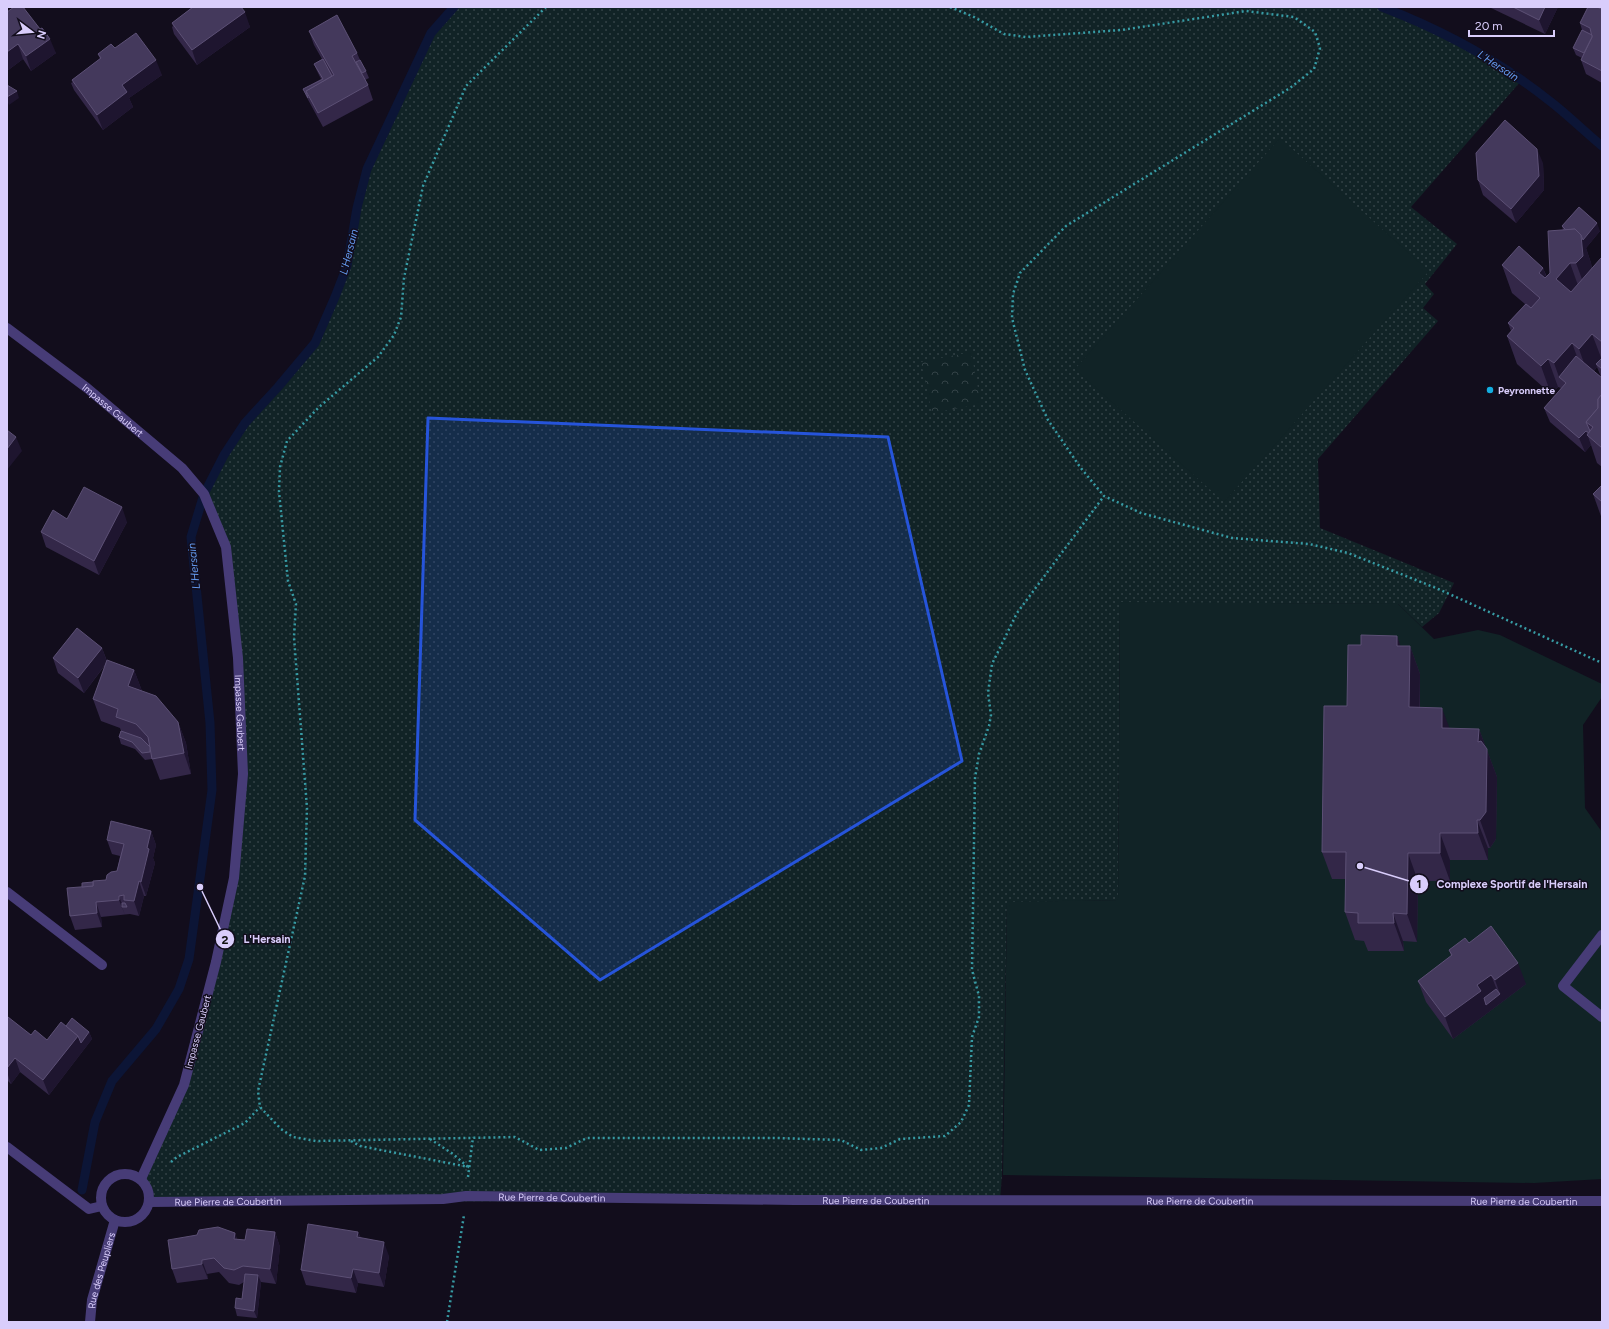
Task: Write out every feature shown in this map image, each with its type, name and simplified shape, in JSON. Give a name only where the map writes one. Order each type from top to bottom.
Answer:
[{"type":"street","name":"Impasse Gaubert","points":[[7,328],[87,388],[182,468],[204,494],[226,548],[238,658],[243,774],[234,878],[216,962],[184,1085],[143,1183]]},
{"type":"street","points":[[7,892],[102,965]]},
{"type":"street","points":[[1602,935],[1563,986],[1602,1017]]},
{"type":"street","points":[[7,1147],[89,1209],[102,1206]]},
{"type":"street","points":[[124,1174],[133,1175],[143,1183],[149,1194],[149,1202],[147,1208],[139,1218],[127,1222],[115,1220],[105,1212],[102,1206],[101,1197],[103,1188],[108,1181],[115,1176],[124,1174]]},
{"type":"street","name":"Rue Pierre de Coubertin","points":[[149,1202],[443,1199],[466,1196],[794,1200],[1602,1201]]},
{"type":"street","name":"Rue des Peupliers","points":[[90,1322],[92,1300],[115,1220]]},
{"type":"path","points":[[546,7],[466,86],[423,186],[404,278],[401,317],[394,335],[378,357],[319,407],[286,441],[280,467],[279,492],[288,581],[296,604],[294,637],[307,808],[305,876],[258,1091],[260,1108],[280,1129],[293,1137],[316,1141],[514,1137],[539,1150],[566,1148],[587,1138],[776,1138],[841,1140],[860,1150],[881,1148],[900,1139],[945,1136],[960,1122],[969,1105],[972,1037],[979,1017],[979,996],[972,970],[976,778],[979,754],[991,715],[988,694],[992,664],[1017,613],[1104,496]]},
{"type":"path","points":[[950,7],[1004,34],[1026,37],[1120,30],[1246,11],[1294,17],[1315,32],[1320,48],[1314,69],[1290,88],[1066,226],[1020,272],[1013,294],[1012,318],[1025,370],[1048,420],[1080,467],[1104,496],[1141,513],[1232,538],[1309,544],[1348,553],[1436,588],[1602,663]]},
{"type":"path","points":[[143,1183],[177,1157],[245,1123],[260,1108]]},
{"type":"path","points":[[447,1322],[466,1196],[473,1137]]},
{"type":"path","points":[[430,1139],[453,1154],[469,1168]]},
{"type":"path","points":[[350,1141],[360,1146],[469,1168]]},
{"type":"highlighted area","points":[[428,418],[888,437],[962,761],[600,980],[415,820]]},
{"type":"green space","points":[[454,7],[1382,7],[1418,22],[1454,40],[1488,59],[1521,81],[1411,207],[1457,244],[1425,284],[1434,294],[1423,308],[1438,321],[1318,459],[1320,528],[1454,583],[1439,613],[1422,627],[1398,604],[1120,603],[1118,900],[1007,903],[1002,1175],[1000,1200],[149,1202],[149,1195],[141,1179],[184,1085],[234,878],[243,774],[226,547],[204,494],[224,455],[245,423],[315,343],[347,266],[357,208],[367,169],[431,33]]},
{"type":"green space","points":[[1280,138],[1429,271],[1224,502],[1075,369]]},
{"type":"green space","points":[[971,352],[981,404],[932,413],[921,362]]},
{"type":"green space","points":[[1120,602],[1398,604],[1434,639],[1478,630],[1500,635],[1602,684],[1602,697],[1583,725],[1585,808],[1602,832],[1602,1179],[1534,1183],[1003,1175],[1007,902],[1118,900]]},
{"type":"building","points":[[14,7],[23,7],[50,39],[26,56],[18,44],[7,52],[7,12]]},
{"type":"building","points":[[193,7],[241,7],[245,12],[192,50],[172,23]]},
{"type":"building","points":[[1513,7],[1545,7],[1539,20]]},
{"type":"building","points":[[1588,7],[1597,7],[1602,9],[1602,71],[1581,60],[1592,37],[1590,28],[1580,23]]},
{"type":"building","points":[[337,15],[357,53],[352,56],[368,85],[318,113],[306,91],[334,75],[309,31]]},
{"type":"building","points":[[1582,30],[1592,35],[1584,53],[1573,48]]},
{"type":"building","points":[[136,33],[156,60],[122,85],[127,92],[97,115],[72,80],[101,58],[98,54],[111,44],[115,48]]},
{"type":"building","points":[[323,59],[332,76],[306,91],[308,98],[303,89],[323,79],[314,64]]},
{"type":"building","points":[[360,60],[366,71],[362,73],[356,62]]},
{"type":"building","points":[[7,85],[17,91],[7,97]]},
{"type":"building","points":[[1505,120],[1537,149],[1539,176],[1511,209],[1478,180],[1476,153]]},
{"type":"building","points":[[1579,207],[1597,223],[1583,240],[1581,235],[1575,229],[1566,230],[1562,226]]},
{"type":"building","points":[[1575,229],[1581,235],[1583,256],[1576,263],[1570,263],[1556,279],[1571,292],[1601,258],[1602,259],[1602,342],[1592,334],[1579,349],[1572,343],[1554,363],[1548,359],[1541,366],[1507,336],[1514,328],[1508,323],[1526,304],[1531,308],[1540,298],[1502,265],[1519,246],[1543,268],[1539,273],[1545,278],[1550,273],[1548,231]]},
{"type":"building","points":[[1576,356],[1602,378],[1602,394],[1598,399],[1598,408],[1586,422],[1590,431],[1589,433],[1586,431],[1579,438],[1544,408],[1566,383],[1559,377]]},
{"type":"building","points":[[1602,358],[1602,369],[1596,364]]},
{"type":"building","points":[[1602,394],[1602,448],[1587,435],[1593,427],[1586,422],[1598,408],[1598,399]]},
{"type":"building","points":[[7,430],[16,437],[7,449]]},
{"type":"building","points":[[1602,485],[1602,502],[1593,494]]},
{"type":"building","points":[[84,487],[122,507],[94,561],[41,532],[53,510],[67,519]]},
{"type":"building","points":[[77,628],[102,648],[78,678],[53,658]]},
{"type":"building","points":[[1361,635],[1397,636],[1397,646],[1410,646],[1409,707],[1442,708],[1442,728],[1479,729],[1478,742],[1481,741],[1487,749],[1486,812],[1480,820],[1477,820],[1478,833],[1440,833],[1440,853],[1408,853],[1407,914],[1393,913],[1394,923],[1358,923],[1358,913],[1345,912],[1346,852],[1322,852],[1324,706],[1347,706],[1348,645],[1361,645]]},
{"type":"building","points":[[107,660],[134,670],[128,686],[156,696],[178,722],[184,753],[152,759],[148,737],[136,724],[116,717],[118,709],[93,699]]},
{"type":"building","points":[[121,731],[141,738],[150,747],[150,752],[142,753],[132,742],[119,737]]},
{"type":"building","points":[[111,821],[151,831],[147,848],[149,849],[141,882],[139,881],[134,901],[124,900],[124,895],[119,896],[119,900],[96,902],[97,913],[70,916],[67,888],[93,886],[93,881],[106,880],[107,875],[111,872],[117,871],[124,844],[107,840]]},
{"type":"building","points":[[93,882],[93,886],[82,887],[82,883]]},
{"type":"building","points":[[122,903],[125,903],[127,907],[122,907]]},
{"type":"building","points":[[1491,926],[1518,963],[1495,980],[1491,975],[1477,985],[1481,991],[1445,1017],[1418,981],[1452,955],[1449,950],[1465,938],[1469,943]]},
{"type":"building","points":[[1496,989],[1500,994],[1486,1005],[1484,998]]},
{"type":"building","points":[[8,1017],[31,1035],[35,1030],[47,1040],[61,1022],[78,1036],[43,1080],[15,1058],[7,1068]]},
{"type":"building","points":[[72,1018],[89,1032],[81,1043],[78,1036],[66,1026]]},
{"type":"building","points":[[308,1224],[358,1232],[357,1237],[384,1242],[379,1273],[353,1269],[351,1278],[301,1270]]},
{"type":"building","points":[[218,1227],[235,1233],[234,1239],[245,1240],[247,1229],[275,1232],[270,1269],[243,1266],[234,1270],[224,1268],[214,1258],[202,1260],[202,1264],[172,1269],[168,1240],[197,1235],[199,1230]]},
{"type":"building","points":[[245,1274],[258,1275],[254,1311],[235,1308],[236,1298],[242,1299]]},
{"type":"waterway","name":"L'Hersain","points":[[82,1190],[95,1122],[112,1081],[156,1029],[179,989],[189,959],[212,790],[210,723],[191,537],[204,494],[224,455],[245,423],[315,343],[347,266],[357,208],[367,169],[431,33],[454,7]]},
{"type":"waterway","name":"L'Hersain","points":[[1382,7],[1427,26],[1491,60],[1532,87],[1602,146]]},
{"type":"place","name":"Peyronnette","points":[[1490,390]]},
{"type":"place","name":"Complexe Sportif de l'Hersain","points":[[1360,866]]},
{"type":"place","name":"L'Hersain","points":[[200,887]]}]
